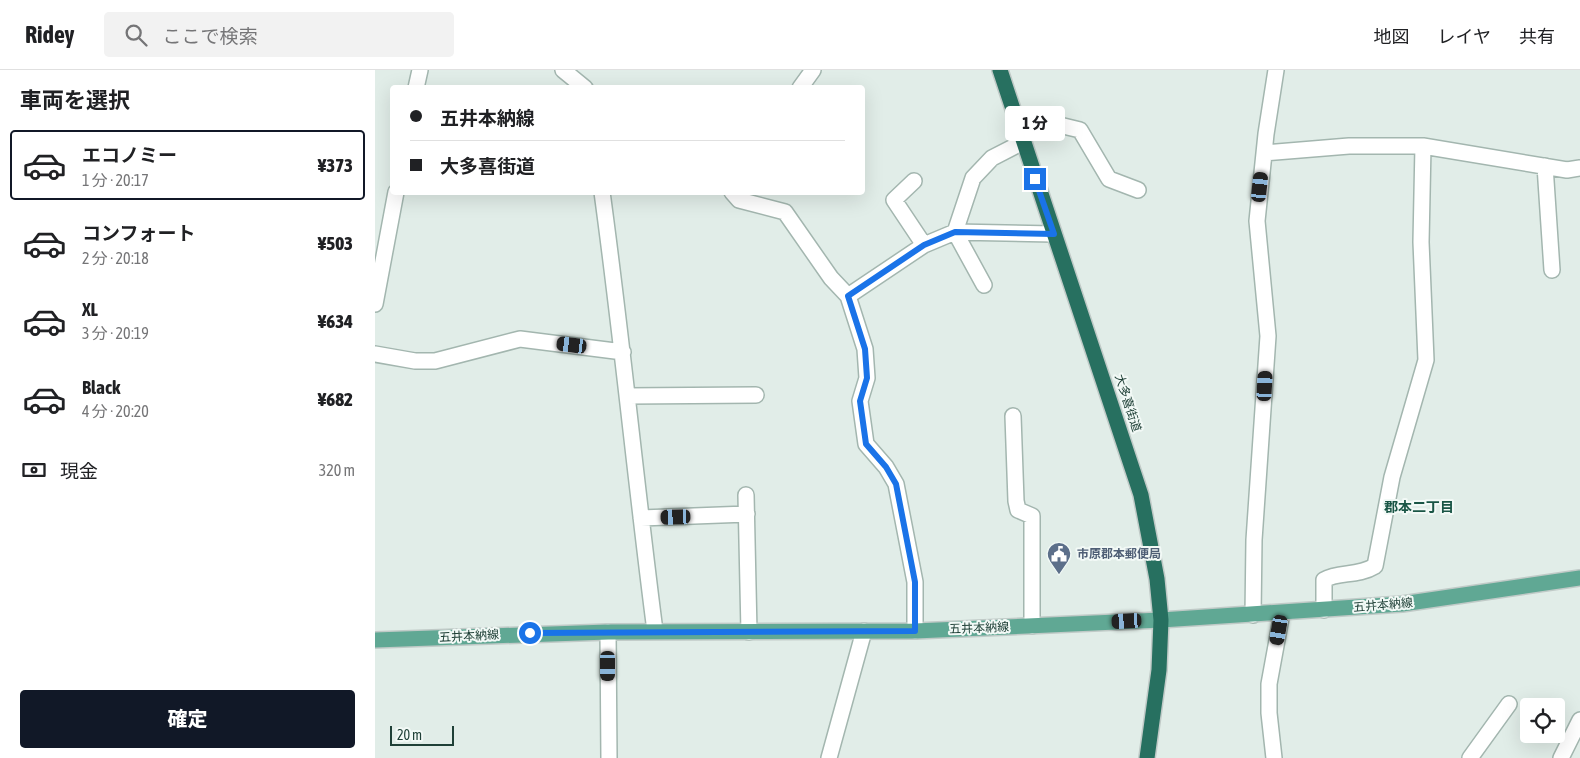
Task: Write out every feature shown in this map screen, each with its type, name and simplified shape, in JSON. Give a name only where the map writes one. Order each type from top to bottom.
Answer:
[{"type":"highway","name":"大多喜街道","points":[[1000,70],[1141,495],[1157,579],[1161,620],[1157,688],[1147,758]]},
{"type":"main road","name":"五井本納線","points":[[375,640],[655,631],[915,631],[1161,620],[1402,604],[1580,578]]},
{"type":"street","points":[[417,85],[420,70]]},
{"type":"street","points":[[563,70],[581,85]]},
{"type":"street","points":[[802,85],[813,70]]},
{"type":"street","points":[[1253,615],[1254,540],[1268,336],[1257,221],[1264,153],[1276,70]]},
{"type":"street","points":[[1014,114],[1080,130],[1109,179],[1138,190]]},
{"type":"street","points":[[984,285],[955,232],[973,178],[992,158],[1023,142]]},
{"type":"street","points":[[1264,153],[1349,146],[1423,146],[1567,170],[1580,168]]},
{"type":"street","points":[[1324,610],[1324,580],[1331,576],[1363,573],[1375,566],[1392,477],[1426,360],[1421,242],[1423,146]]},
{"type":"street","points":[[1545,166],[1553,270]]},
{"type":"street","points":[[914,182],[895,200],[924,245]]},
{"type":"street","points":[[375,304],[382,230],[395,195]]},
{"type":"street","points":[[602,195],[623,352],[655,631]]},
{"type":"street","points":[[735,195],[739,200],[785,212],[831,278],[848,296],[865,349],[867,378],[860,401],[866,444],[886,467],[896,484],[915,582],[915,631]]},
{"type":"street","points":[[848,296],[924,245],[955,232],[1054,234]]},
{"type":"street","points":[[375,354],[415,361],[435,361],[520,339],[623,352]]},
{"type":"street","points":[[627,396],[756,396]]},
{"type":"street","points":[[1013,416],[1016,501],[1018,510],[1032,516],[1032,626]]},
{"type":"street","points":[[746,495],[749,632]]},
{"type":"street","points":[[641,518],[747,514]]},
{"type":"street","points":[[1274,758],[1269,713],[1269,684],[1281,612]]},
{"type":"street","points":[[829,758],[864,631]]},
{"type":"street","points":[[608,632],[609,758]]},
{"type":"street","points":[[1470,758],[1509,704]]},
{"type":"street","points":[[1561,758],[1580,720]]},
{"type":"place","name":"市原郡本郵便局","points":[[1059,575]]},
{"type":"district","name":"郡本二丁目","points":[[1419,507]]},
{"type":"route","points":[[530,633],[915,631],[915,582],[896,484],[886,467],[866,444],[860,401],[867,378],[865,349],[848,296],[924,245],[955,232],[1054,234],[1035,179]]}]
